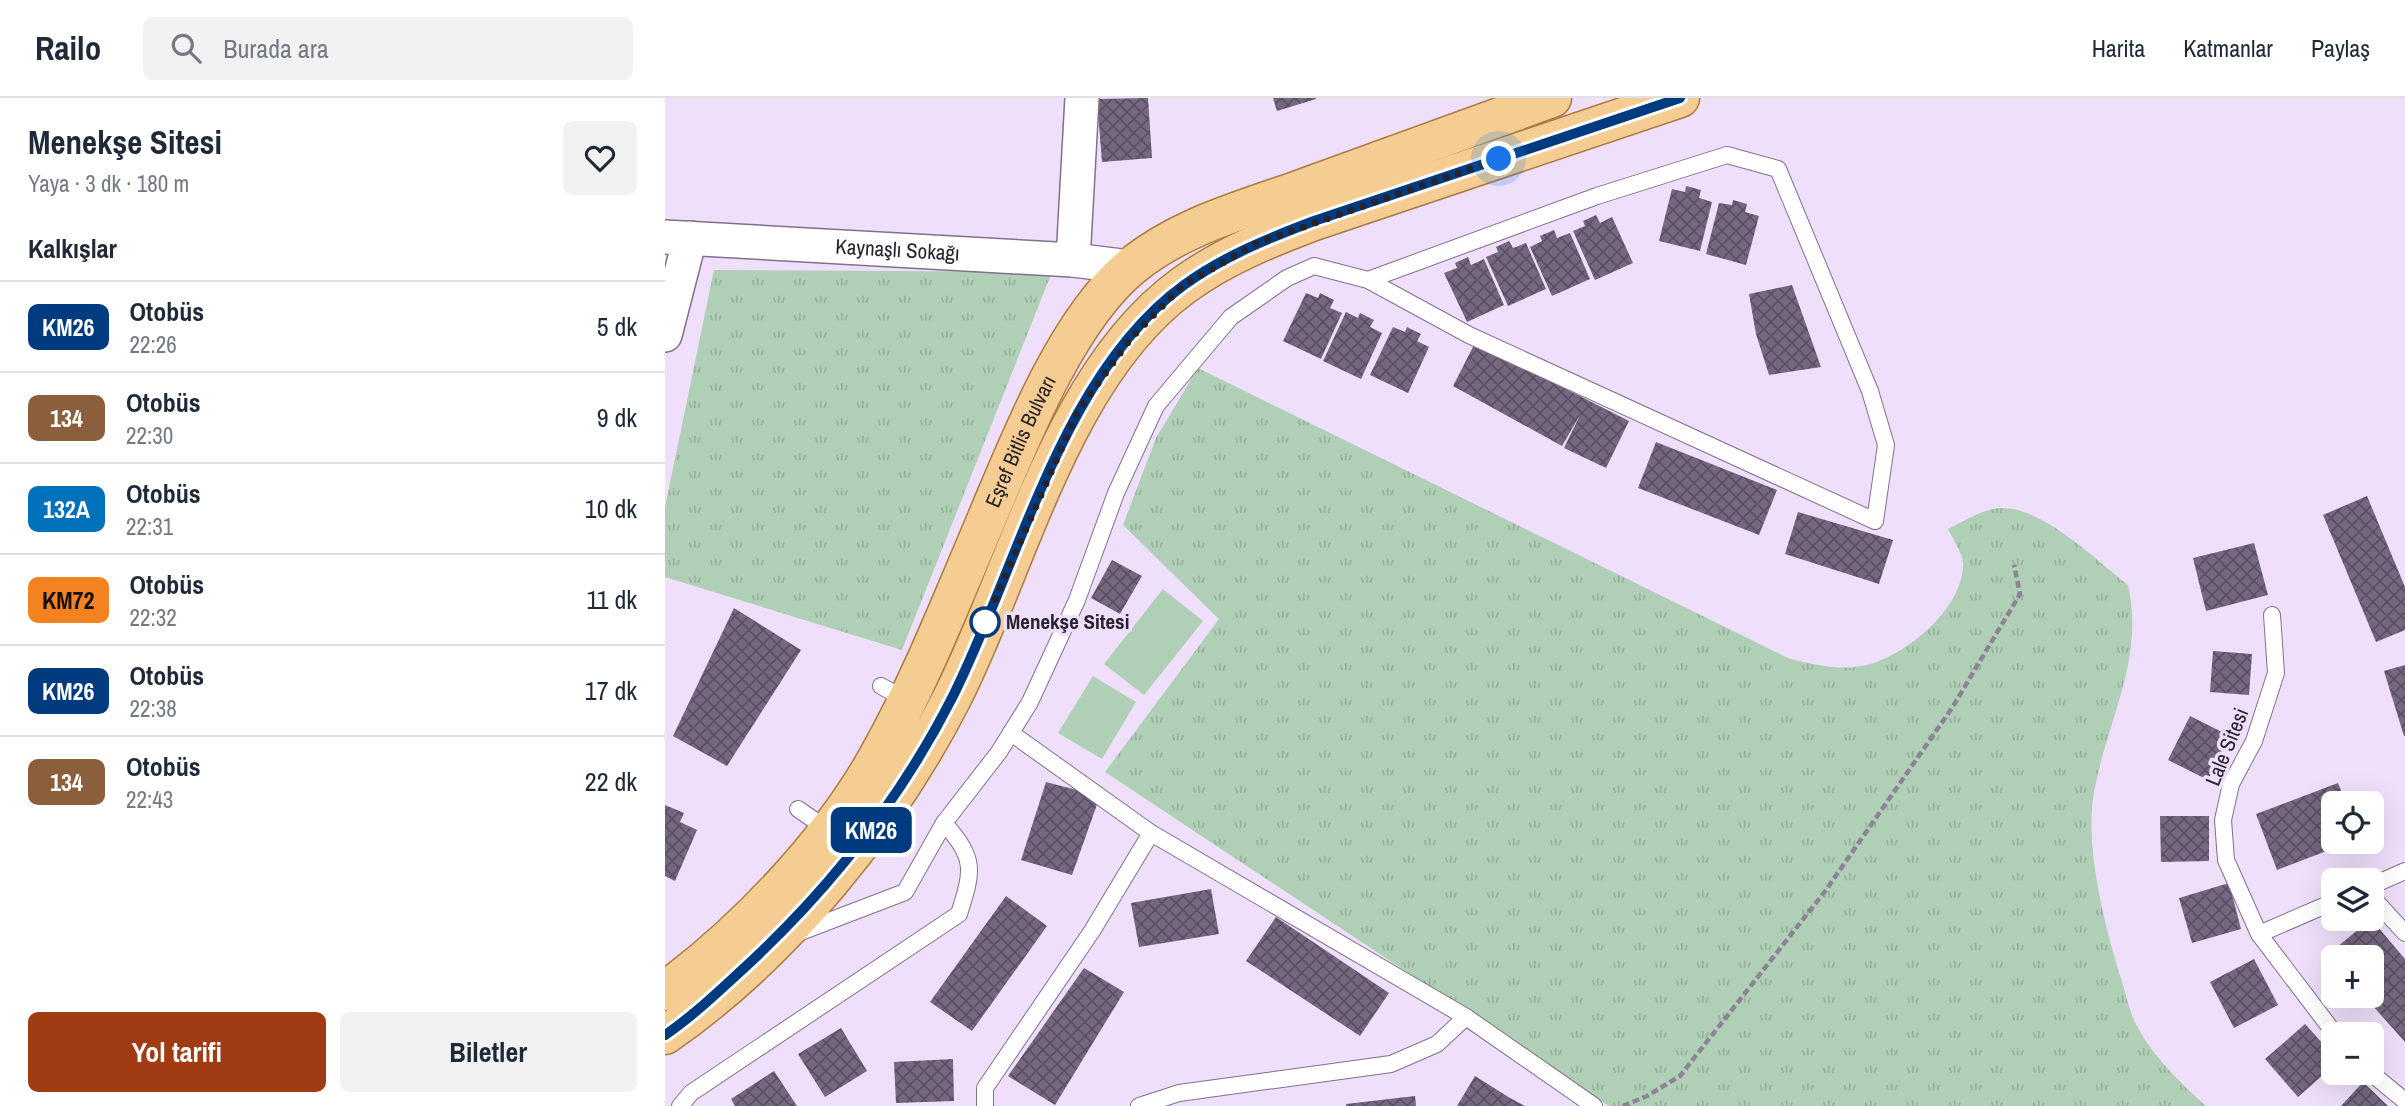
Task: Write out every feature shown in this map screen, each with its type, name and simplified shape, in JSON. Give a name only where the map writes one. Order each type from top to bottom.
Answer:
[{"type":"main road","name":"Eşref Bitlis Bulvarı","points":[[665,991],[739,929],[813,819],[878,757],[894,693],[1042,396],[1077,334],[1130,267],[1189,229],[1552,98]]},
{"type":"main road","name":"Eşref Bitlis Bulvarı","points":[[665,1035],[770,944],[820,893],[896,796],[953,696],[1078,411],[1131,338],[1182,286],[1257,243],[1314,221],[1681,98]]},
{"type":"street","points":[[1073,260],[1082,98]]},
{"type":"street","points":[[665,335],[677,237]]},
{"type":"street","name":"Kaynaşlı Sokağı","points":[[677,237],[1073,260],[1130,267]]},
{"type":"lane","points":[[770,944],[905,892],[944,823],[1011,733],[1030,702],[1077,600],[1116,493],[1156,406],[1231,317],[1286,278],[1314,267],[1368,280],[1469,334],[1875,522],[1886,445],[1870,391],[1778,169],[1727,155],[1597,196],[1368,280]]},
{"type":"lane","name":"Lale Sitesi","points":[[2272,615],[2276,673],[2254,741],[2231,784],[2223,820],[2226,860],[2259,934],[2327,1022]]},
{"type":"lane","points":[[1011,733],[1151,833],[1466,1017],[1594,1106]]},
{"type":"lane","points":[[680,1106],[691,1093],[959,914],[969,884],[971,862],[964,845],[944,823]]},
{"type":"lane","points":[[985,1106],[985,1088],[1092,931],[1151,833]]},
{"type":"lane","points":[[2384,880],[2405,871]]},
{"type":"lane","points":[[2259,934],[2321,907]]},
{"type":"lane","points":[[2384,910],[2405,933]]},
{"type":"lane","points":[[1139,1106],[1179,1093],[1391,1064],[1437,1044],[1466,1017]]},
{"type":"lane","points":[[2384,1084],[2405,1101]]},
{"type":"path","points":[[1623,1106],[1647,1096],[1680,1076],[1826,890],[1952,708],[2010,613],[2020,594],[2014,565]]},
{"type":"green space","points":[[714,270],[1052,272],[902,650],[665,577],[665,507]]},
{"type":"green space","points":[[1198,368],[1790,659],[1830,667],[1860,666],[1885,658],[1917,639],[1944,611],[1961,580],[1963,563],[1948,529],[1987,510],[2010,508],[2027,513],[2065,534],[2128,585],[2132,612],[2128,664],[2100,766],[2092,814],[2094,864],[2110,940],[2137,1026],[2159,1059],[2206,1106],[1609,1106],[1105,772],[1219,619],[1123,525],[1156,438]]},
{"type":"green space","points":[[1163,589],[1203,621],[1144,695],[1104,664]]},
{"type":"green space","points":[[1093,676],[1136,702],[1102,759],[1058,733]]},
{"type":"building","points":[[1148,98],[1152,158],[1102,162],[1097,99]]},
{"type":"building","points":[[1273,98],[1316,98],[1316,99],[1277,111]]},
{"type":"building","points":[[1686,186],[1701,190],[1699,198],[1712,202],[1700,251],[1659,241],[1672,189],[1685,192]]},
{"type":"building","points":[[1733,200],[1747,204],[1745,212],[1759,216],[1746,265],[1706,254],[1719,203],[1732,205]]},
{"type":"building","points":[[1596,215],[1600,223],[1612,217],[1633,263],[1595,280],[1573,231],[1585,226],[1583,221]]},
{"type":"building","points":[[1554,230],[1557,238],[1570,233],[1590,279],[1552,296],[1530,247],[1542,241],[1540,236]]},
{"type":"building","points":[[1509,241],[1513,248],[1526,243],[1546,289],[1508,306],[1486,257],[1498,252],[1496,247]]},
{"type":"building","points":[[1468,257],[1471,265],[1484,259],[1504,305],[1467,322],[1444,273],[1457,268],[1455,263]]},
{"type":"building","points":[[1792,285],[1821,367],[1769,375],[1756,334],[1749,294]]},
{"type":"building","points":[[1306,293],[1318,298],[1320,293],[1334,300],[1330,308],[1342,313],[1321,359],[1283,341]]},
{"type":"building","points":[[1346,312],[1358,318],[1360,313],[1374,320],[1370,327],[1382,333],[1361,379],[1323,361]]},
{"type":"building","points":[[1393,327],[1405,332],[1407,327],[1421,334],[1417,341],[1429,347],[1408,393],[1370,375]]},
{"type":"building","points":[[1475,343],[1629,421],[1606,468],[1564,448],[1580,415],[1562,446],[1453,386]]},
{"type":"building","points":[[1656,442],[1777,490],[1759,535],[1638,488]]},
{"type":"building","points":[[2367,496],[2405,587],[2405,630],[2376,642],[2323,515]]},
{"type":"building","points":[[1798,512],[1893,540],[1879,584],[1785,554]]},
{"type":"building","points":[[2254,543],[2268,595],[2206,611],[2193,558]]},
{"type":"building","points":[[1112,560],[1142,576],[1120,614],[1091,598]]},
{"type":"building","points":[[734,608],[801,650],[727,766],[673,736]]},
{"type":"building","points":[[2213,651],[2252,654],[2249,695],[2210,692]]},
{"type":"building","points":[[2405,665],[2405,736],[2404,736],[2384,671]]},
{"type":"building","points":[[2190,716],[2230,736],[2208,780],[2168,760]]},
{"type":"building","points":[[1046,782],[1100,796],[1072,875],[1021,860]]},
{"type":"building","points":[[2338,783],[2341,791],[2321,791],[2321,853],[2277,870],[2256,814]]},
{"type":"building","points":[[665,805],[684,813],[680,822],[697,830],[675,881],[665,876]]},
{"type":"building","points":[[2160,816],[2209,816],[2209,861],[2161,862]]},
{"type":"building","points":[[2229,883],[2241,929],[2192,943],[2179,898]]},
{"type":"building","points":[[1211,889],[1219,934],[1139,947],[1131,903]]},
{"type":"building","points":[[1006,896],[1047,926],[972,1031],[930,1002]]},
{"type":"building","points":[[1276,917],[1389,993],[1360,1036],[1246,961]]},
{"type":"building","points":[[2356,931],[2381,931],[2405,959],[2405,1042],[2375,1008],[2384,1008],[2384,945],[2339,945]]},
{"type":"building","points":[[2254,959],[2278,1005],[2234,1028],[2210,982]]},
{"type":"building","points":[[1084,968],[1124,992],[1055,1105],[1008,1076]]},
{"type":"building","points":[[2305,1024],[2321,1042],[2321,1077],[2298,1097],[2265,1059]]},
{"type":"building","points":[[841,1028],[867,1071],[825,1097],[798,1054]]},
{"type":"building","points":[[953,1059],[954,1101],[896,1103],[894,1062]]},
{"type":"building","points":[[774,1071],[797,1106],[735,1106],[731,1099]]},
{"type":"building","points":[[1475,1076],[1510,1098],[1525,1106],[1457,1106]]},
{"type":"building","points":[[2360,1085],[2366,1085],[2388,1106],[2341,1106]]},
{"type":"building","points":[[1415,1096],[1416,1106],[1346,1106],[1346,1104]]},
{"type":"bus line","name":"KM26","points":[[665,1035],[703,1005],[770,944],[820,893],[864,841],[896,796],[953,696],[1078,411],[1131,338],[1182,286],[1257,243],[1314,221],[1680,98]]},
{"type":"place","name":"Menekşe Sitesi","points":[[985,622]]},
{"type":"route","points":[[985,622],[1078,411],[1131,338],[1182,286],[1257,243],[1499,159]]}]
